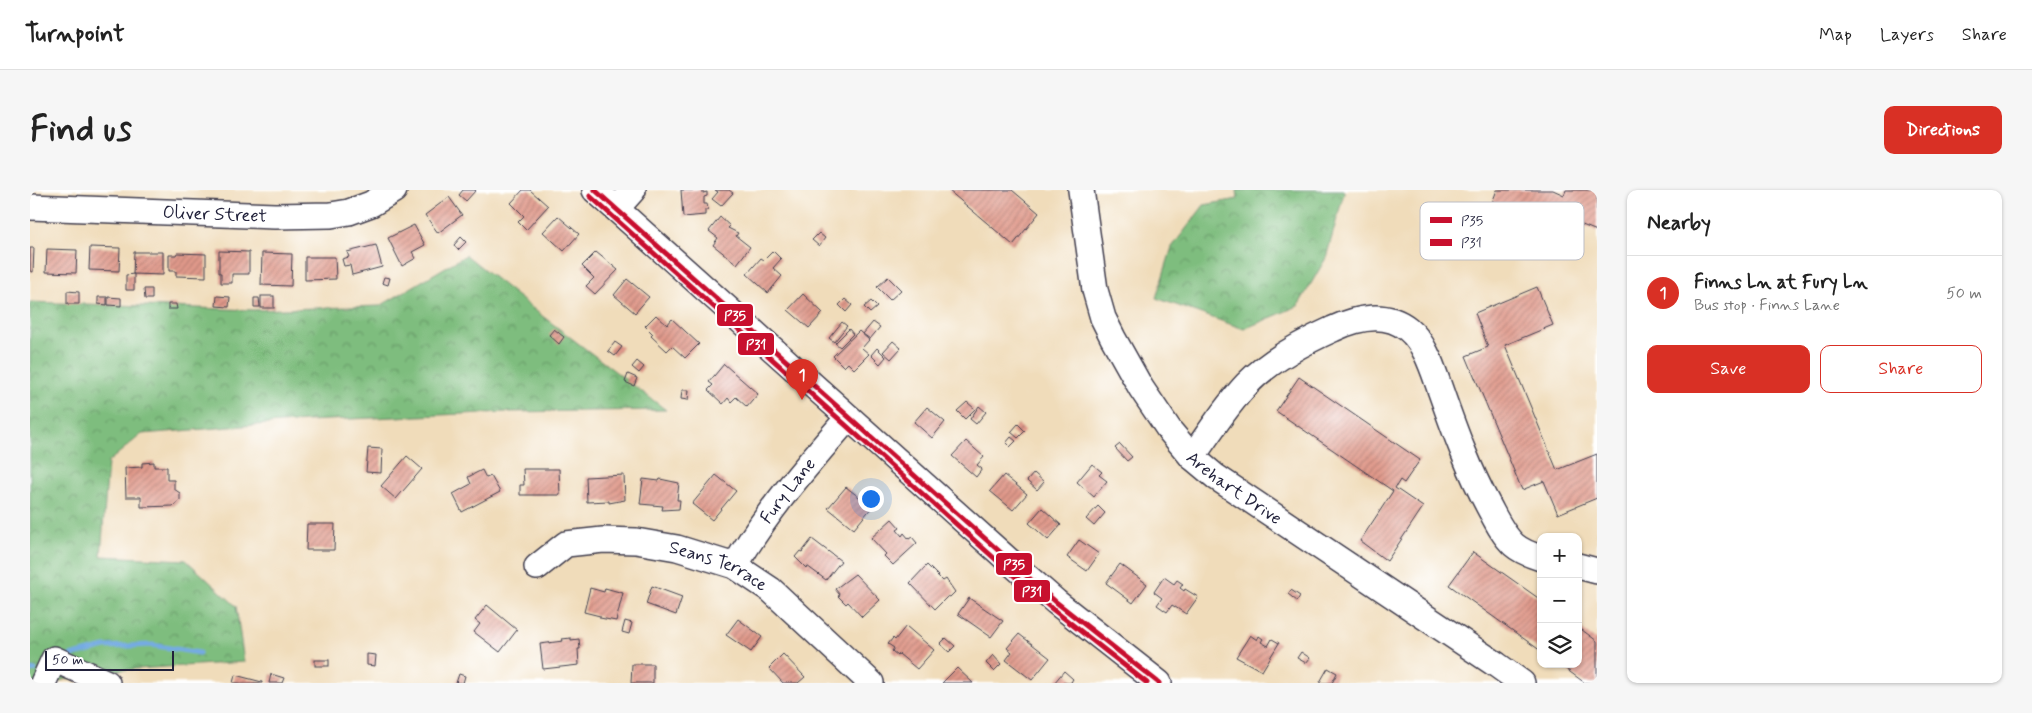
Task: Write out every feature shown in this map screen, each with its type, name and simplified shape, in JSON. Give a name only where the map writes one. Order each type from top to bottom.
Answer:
[{"type":"street","name":"Oliver Street","points":[[30,207],[312,216],[348,212],[371,204],[394,190]]},
{"type":"street","points":[[595,190],[1056,602],[1159,683]]},
{"type":"street","points":[[617,208],[633,190]]},
{"type":"street","name":"Arehart Drive","points":[[1081,190],[1095,290],[1103,318],[1141,388],[1170,431],[1192,457],[1216,477],[1497,664],[1522,683]]},
{"type":"street","points":[[1192,457],[1248,383],[1278,359],[1308,341],[1343,324],[1374,317],[1390,320],[1400,323],[1409,330],[1428,356],[1462,453],[1476,484],[1505,535],[1514,545],[1528,554],[1537,557]]},
{"type":"street","name":"Fury Lane","points":[[734,566],[771,510],[848,418]]},
{"type":"street","name":"Seans Terrace","points":[[537,567],[566,544],[603,540],[636,541],[677,548],[734,566],[771,590],[871,683]]},
{"type":"street","points":[[1582,567],[1597,571]]},
{"type":"street","points":[[43,683],[54,659],[107,683]]},
{"type":"green space","points":[[1237,190],[1344,190],[1326,258],[1298,306],[1244,329],[1156,298],[1172,247],[1204,205],[1238,199]]},
{"type":"green space","points":[[466,255],[666,410],[506,412],[306,421],[142,434],[108,462],[101,556],[186,560],[236,606],[244,662],[89,672],[53,683],[30,683],[30,302],[253,310],[380,306]]},
{"type":"building","points":[[463,190],[476,190],[466,201],[459,195]]},
{"type":"building","points":[[523,190],[530,190],[548,206],[526,230],[518,222],[524,216],[511,203]]},
{"type":"building","points":[[681,190],[703,190],[703,193],[707,192],[707,196],[704,197],[704,204],[707,204],[708,210],[705,210],[705,215],[683,217]]},
{"type":"building","points":[[715,190],[729,190],[733,193],[721,206],[712,199],[718,192]]},
{"type":"building","points":[[948,190],[1012,190],[1039,213],[1013,245]]},
{"type":"building","points":[[1497,190],[1553,190],[1564,195],[1566,190],[1597,190],[1597,231],[1584,226],[1584,202],[1492,202]]},
{"type":"building","points":[[449,197],[462,215],[438,233],[425,215]]},
{"type":"building","points":[[558,216],[579,234],[564,251],[543,232]]},
{"type":"building","points":[[720,217],[730,226],[728,228],[738,233],[736,236],[750,247],[737,264],[713,245],[718,238],[709,231]]},
{"type":"building","points":[[414,225],[425,245],[412,252],[416,258],[402,266],[388,238]]},
{"type":"building","points":[[819,233],[825,238],[819,246],[812,240]]},
{"type":"building","points":[[461,237],[466,242],[458,250],[454,245]]},
{"type":"building","points":[[376,245],[382,267],[352,275],[350,265],[344,266],[342,259],[349,257],[347,252]]},
{"type":"building","points":[[90,247],[120,248],[119,271],[89,270]]},
{"type":"building","points":[[30,248],[34,248],[33,272],[30,271]]},
{"type":"building","points":[[47,249],[77,250],[76,273],[46,272]]},
{"type":"building","points":[[219,251],[249,252],[249,274],[232,274],[232,283],[221,283]]},
{"type":"building","points":[[773,251],[781,259],[773,268],[782,276],[768,293],[747,274],[761,258],[764,260]]},
{"type":"building","points":[[134,252],[163,252],[163,275],[133,274]]},
{"type":"building","points":[[596,252],[618,270],[595,294],[586,286],[594,278],[582,266]]},
{"type":"building","points":[[177,253],[206,254],[206,277],[176,276],[176,271],[169,271],[169,255],[176,255]]},
{"type":"building","points":[[262,253],[292,254],[291,286],[261,285]]},
{"type":"building","points":[[305,257],[335,257],[336,279],[305,280]]},
{"type":"building","points":[[134,274],[134,290],[126,290],[126,275]]},
{"type":"building","points":[[384,277],[390,278],[388,285],[382,283]]},
{"type":"building","points":[[888,277],[901,290],[890,300],[877,287]]},
{"type":"building","points":[[627,279],[649,297],[635,313],[614,295]]},
{"type":"building","points":[[1537,287],[1553,325],[1505,345],[1557,470],[1597,454],[1597,498],[1558,514],[1544,481],[1522,490],[1466,356],[1488,347],[1475,313]]},
{"type":"building","points":[[144,289],[152,289],[152,299],[145,299]]},
{"type":"building","points":[[67,291],[79,292],[79,304],[67,304]]},
{"type":"building","points":[[803,294],[823,313],[809,328],[788,310]]},
{"type":"building","points":[[217,296],[230,297],[229,307],[216,306]]},
{"type":"building","points":[[261,296],[274,296],[274,308],[261,308]]},
{"type":"building","points":[[98,297],[107,297],[107,305],[98,304]]},
{"type":"building","points":[[108,297],[121,298],[121,306],[108,305]]},
{"type":"building","points":[[254,298],[259,298],[260,307],[254,307]]},
{"type":"building","points":[[845,299],[852,305],[846,312],[839,305]]},
{"type":"building","points":[[871,301],[877,307],[870,313],[864,307]]},
{"type":"building","points":[[168,304],[176,304],[177,309],[168,309]]},
{"type":"building","points":[[656,315],[667,325],[672,319],[699,344],[685,358],[672,346],[667,351],[651,336],[653,334],[645,326]]},
{"type":"building","points":[[842,322],[847,326],[834,342],[829,338]]},
{"type":"building","points":[[873,322],[880,327],[870,339],[863,334]]},
{"type":"building","points":[[554,329],[564,337],[559,344],[549,335]]},
{"type":"building","points":[[849,329],[853,334],[840,347],[835,343]]},
{"type":"building","points":[[859,331],[869,340],[862,348],[869,354],[854,369],[848,363],[844,367],[833,356]]},
{"type":"building","points":[[893,341],[901,348],[891,359],[883,352]]},
{"type":"building","points":[[615,342],[622,347],[615,356],[608,351]]},
{"type":"building","points":[[877,348],[886,357],[880,364],[871,355]]},
{"type":"building","points":[[637,361],[644,367],[639,373],[632,367]]},
{"type":"building","points":[[724,364],[758,394],[747,407],[736,397],[731,402],[728,398],[723,404],[708,390],[713,385],[709,382]]},
{"type":"building","points":[[628,374],[637,378],[634,386],[625,382]]},
{"type":"building","points":[[1299,377],[1420,460],[1404,483],[1400,480],[1395,488],[1423,507],[1387,561],[1360,541],[1393,491],[1276,411]]},
{"type":"building","points":[[682,390],[689,390],[688,400],[681,399]]},
{"type":"building","points":[[967,402],[975,409],[965,419],[957,411]]},
{"type":"building","points":[[979,406],[986,412],[976,424],[970,419]]},
{"type":"building","points":[[927,407],[945,422],[932,438],[914,422]]},
{"type":"building","points":[[1018,424],[1025,431],[1018,438],[1011,432]]},
{"type":"building","points":[[1011,437],[1016,441],[1010,447],[1006,443]]},
{"type":"building","points":[[966,441],[984,457],[977,465],[982,469],[976,477],[952,456]]},
{"type":"building","points":[[1120,444],[1132,457],[1127,461],[1115,448]]},
{"type":"building","points":[[368,448],[382,449],[381,473],[366,472]]},
{"type":"building","points":[[407,456],[422,469],[396,499],[381,486]]},
{"type":"building","points":[[154,462],[154,467],[167,467],[167,480],[174,480],[174,489],[180,493],[180,500],[173,506],[141,507],[141,497],[126,497],[125,468],[142,467],[142,463]]},
{"type":"building","points":[[1092,464],[1102,472],[1099,475],[1107,481],[1094,497],[1077,482]]},
{"type":"building","points":[[523,469],[559,469],[560,495],[520,495],[520,485],[524,485]]},
{"type":"building","points":[[482,470],[486,478],[491,476],[500,492],[462,512],[453,494],[471,484],[468,477]]},
{"type":"building","points":[[1034,473],[1044,482],[1037,490],[1027,481]]},
{"type":"building","points":[[624,475],[625,500],[609,503],[609,501],[587,502],[586,477]]},
{"type":"building","points":[[716,475],[736,491],[712,520],[692,504]]},
{"type":"building","points":[[1004,475],[1027,494],[1013,510],[990,491]]},
{"type":"building","points":[[643,479],[659,481],[660,479],[679,483],[677,500],[680,500],[679,509],[662,510],[663,506],[640,504]]},
{"type":"building","points":[[846,487],[872,507],[854,529],[828,508]]},
{"type":"building","points":[[1098,506],[1105,513],[1094,526],[1086,519]]},
{"type":"building","points":[[1042,508],[1061,525],[1048,540],[1029,523]]},
{"type":"building","points":[[892,519],[900,528],[897,530],[902,536],[904,533],[909,539],[912,537],[917,543],[893,565],[884,556],[886,554],[871,538]]},
{"type":"building","points":[[307,524],[335,524],[334,550],[306,550]]},
{"type":"building","points":[[812,539],[841,561],[826,580],[807,566],[806,568],[795,557],[800,551],[802,552]]},
{"type":"building","points":[[1079,540],[1099,554],[1087,571],[1067,557]]},
{"type":"building","points":[[1473,552],[1537,597],[1537,648],[1449,585]]},
{"type":"building","points":[[1120,564],[1147,584],[1133,603],[1106,583]]},
{"type":"building","points":[[927,565],[943,581],[946,579],[955,592],[935,609],[910,583]]},
{"type":"building","points":[[855,574],[880,600],[862,617],[848,602],[846,604],[838,596],[840,595],[835,589]]},
{"type":"building","points":[[1164,577],[1174,584],[1177,580],[1183,584],[1180,588],[1198,597],[1186,614],[1172,605],[1167,612],[1157,605],[1162,598],[1154,592]]},
{"type":"building","points":[[652,586],[682,597],[676,615],[646,604]]},
{"type":"building","points":[[590,588],[604,592],[605,588],[623,593],[616,621],[584,612]]},
{"type":"building","points":[[1291,590],[1300,596],[1297,601],[1288,594]]},
{"type":"building","points":[[969,598],[1003,621],[991,637],[958,614]]},
{"type":"building","points":[[487,605],[517,630],[500,652],[474,632],[480,624],[475,620]]},
{"type":"building","points":[[738,619],[762,637],[751,652],[726,635]]},
{"type":"building","points":[[625,621],[632,623],[629,634],[622,632]]},
{"type":"building","points":[[906,626],[934,650],[917,669],[899,654],[898,656],[892,651],[894,648],[888,644],[893,638],[895,640]]},
{"type":"building","points":[[1582,630],[1597,641],[1597,683],[1585,683],[1564,668],[1582,668]]},
{"type":"building","points":[[1019,634],[1050,658],[1032,680],[1006,660],[1012,652],[1007,648]]},
{"type":"building","points":[[1250,635],[1257,640],[1259,636],[1263,639],[1261,642],[1268,646],[1272,639],[1279,643],[1262,671],[1236,657]]},
{"type":"building","points":[[571,638],[571,640],[579,639],[579,665],[543,669],[540,644]]},
{"type":"building","points":[[946,638],[955,646],[949,652],[940,644]]},
{"type":"building","points":[[1301,652],[1310,658],[1306,663],[1297,658]]},
{"type":"building","points":[[367,654],[376,655],[375,666],[367,665]]},
{"type":"building","points":[[783,654],[805,677],[798,683],[783,683],[769,668]]},
{"type":"building","points":[[993,655],[1001,664],[994,671],[986,663]]},
{"type":"building","points":[[315,660],[329,660],[329,666],[315,666]]},
{"type":"building","points":[[632,664],[653,664],[653,683],[631,683]]},
{"type":"building","points":[[957,668],[973,683],[942,683]]},
{"type":"building","points":[[1328,668],[1337,673],[1332,683],[1322,683],[1320,682]]},
{"type":"building","points":[[1064,671],[1073,679],[1072,683],[1054,683]]},
{"type":"building","points":[[271,674],[284,678],[282,683],[269,683]]},
{"type":"building","points":[[459,674],[465,676],[463,683],[456,683]]},
{"type":"building","points":[[235,675],[262,682],[262,683],[233,683]]},
{"type":"waterway","points":[[70,656],[105,647],[152,645],[199,653]]},
{"type":"waterway","points":[[30,671],[35,670]]},
{"type":"transit line","name":"P35","points":[[595,190],[1056,602],[1159,683]]},
{"type":"transit line","name":"P31","points":[[590,196],[1051,608],[1147,683]]},
{"type":"place","name":"Finns Ln at Fury Ln","points":[[802,400]]}]
